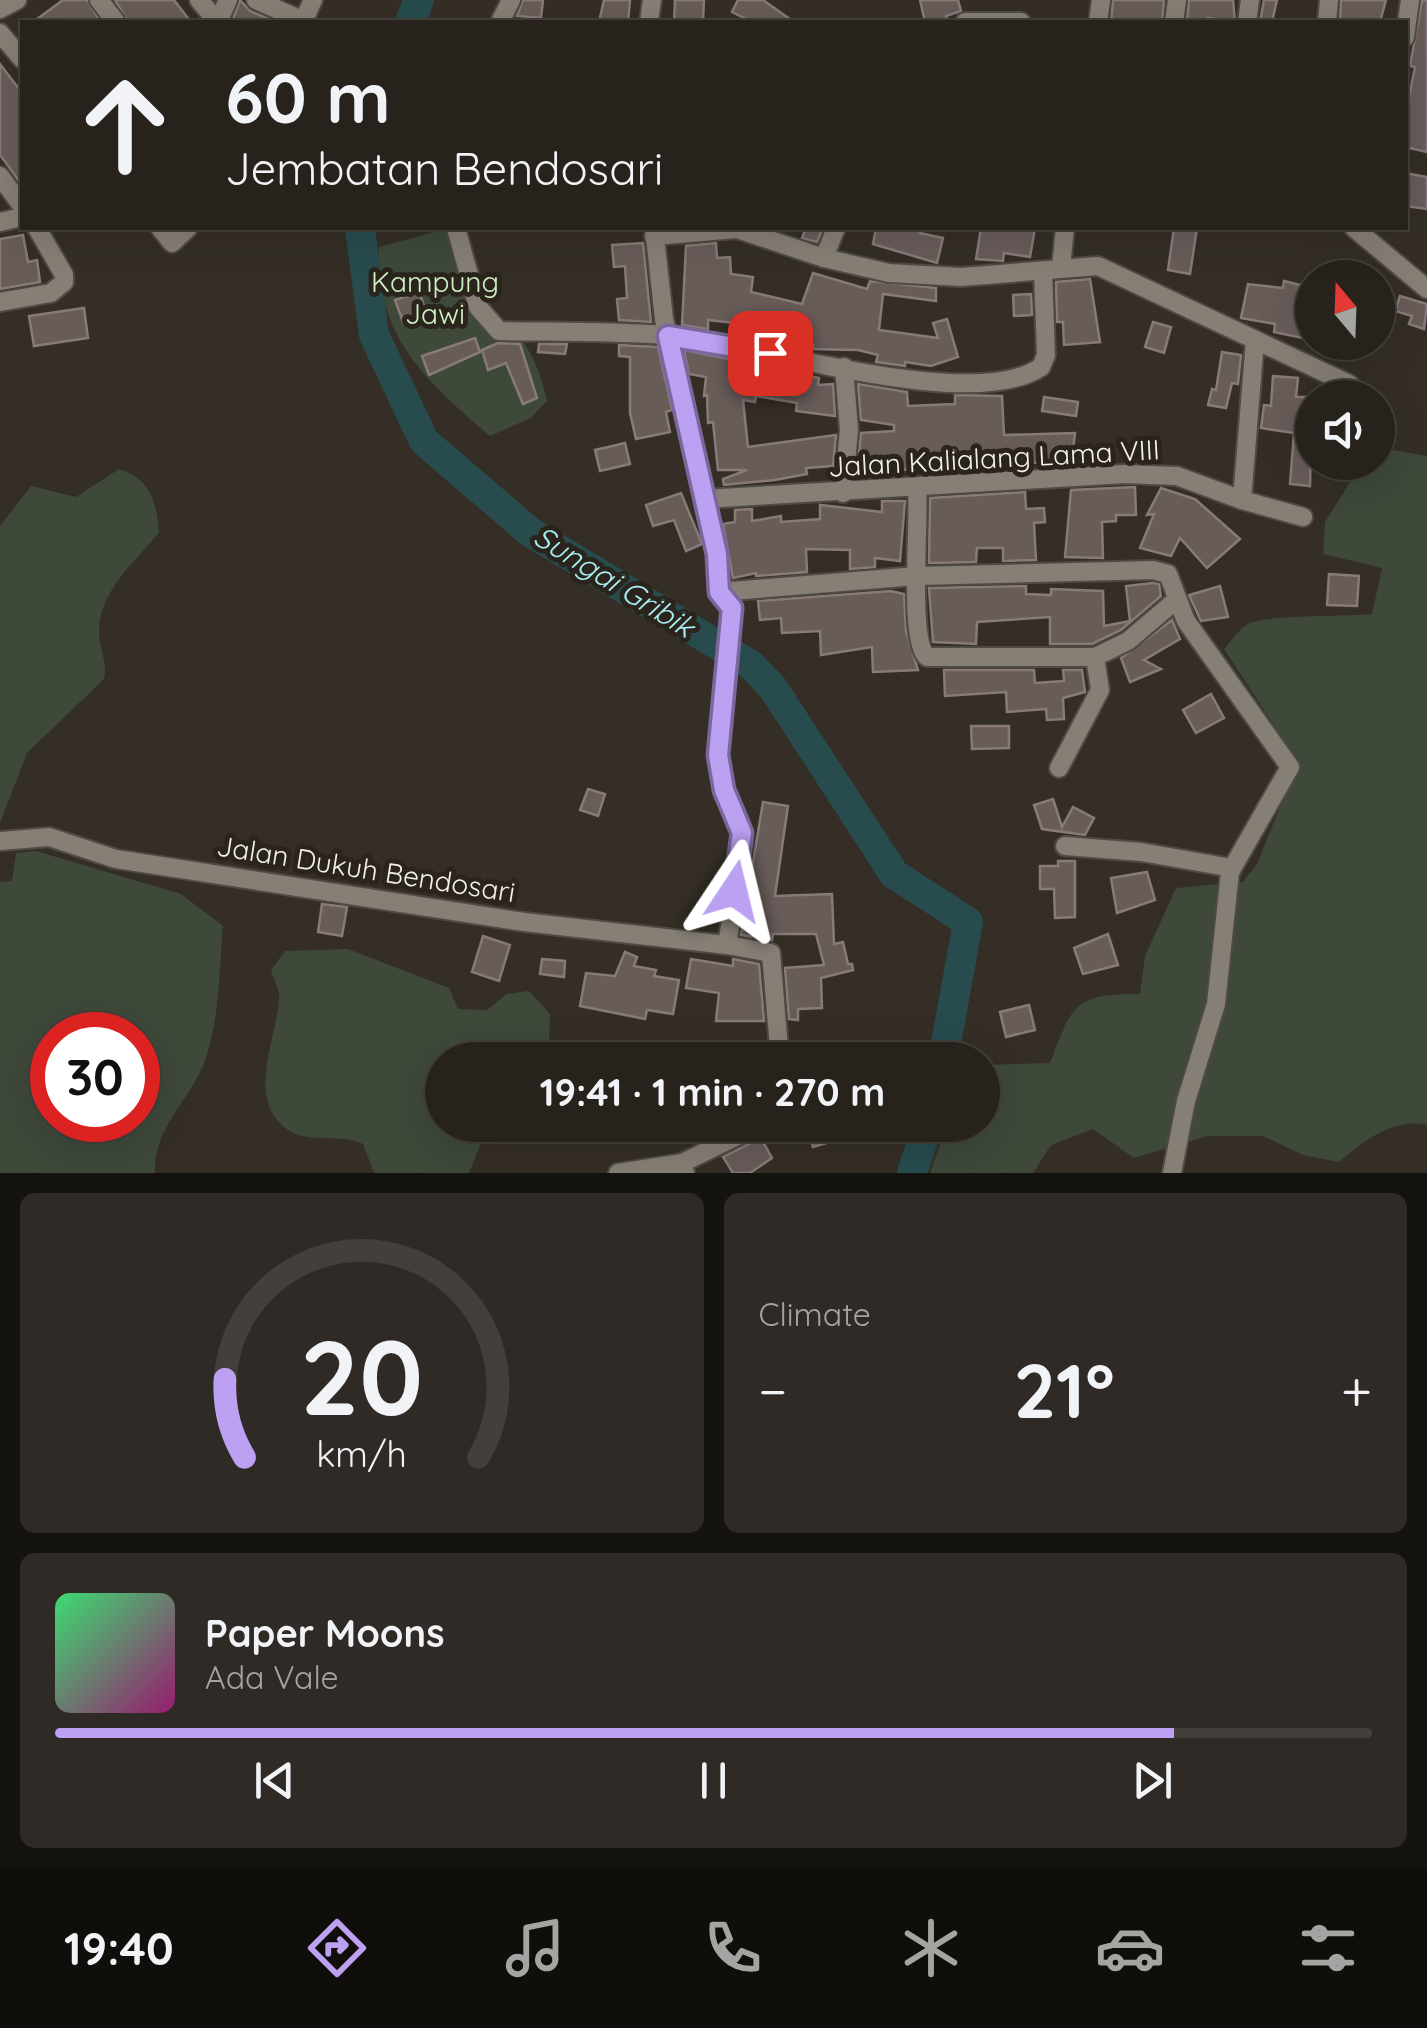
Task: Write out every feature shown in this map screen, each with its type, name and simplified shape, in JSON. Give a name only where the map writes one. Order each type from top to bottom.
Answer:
[{"type":"street","points":[[0,9],[17,0]]},
{"type":"street","points":[[99,0],[114,20]]},
{"type":"street","points":[[199,0],[216,20]]},
{"type":"street","points":[[256,0],[299,20]]},
{"type":"street","points":[[0,33],[20,57]]},
{"type":"street","points":[[0,176],[20,203]]},
{"type":"street","points":[[0,302],[51,293],[64,282],[64,274],[38,230]]},
{"type":"street","points":[[162,230],[172,243],[186,230]]},
{"type":"street","points":[[457,230],[478,307],[498,330],[668,336],[951,382],[1010,378],[1037,370],[1046,355],[1052,270],[1064,230]]},
{"type":"street","points":[[709,230],[654,232],[668,336],[717,554],[719,592],[732,608],[718,755],[724,790],[739,822],[743,843],[727,945]]},
{"type":"street","points":[[739,230],[824,258],[907,274],[961,277],[1112,270],[1166,302],[1340,380]]},
{"type":"street","points":[[824,258],[835,230]]},
{"type":"street","points":[[1378,236],[1427,288]]},
{"type":"street","points":[[1242,500],[1255,340]]},
{"type":"street","points":[[843,493],[849,430],[844,367]]},
{"type":"street","name":"Jalan Kalialang Lama VIII","points":[[704,499],[1126,474],[1177,476],[1303,517]]},
{"type":"street","points":[[917,489],[916,639],[927,657],[1095,657],[1128,641],[1175,601]]},
{"type":"street","points":[[719,592],[917,576],[1162,570],[1172,582],[1175,601],[1290,766],[1232,868],[1216,1004],[1186,1101],[1172,1173]]},
{"type":"street","points":[[1059,768],[1100,690],[1095,657]]},
{"type":"street","name":"Jalan Dukuh Bendosari","points":[[0,841],[49,837],[134,862],[524,922],[770,951],[780,1042]]},
{"type":"street","points":[[1065,846],[1141,852],[1232,868]]},
{"type":"street","points":[[618,1173],[683,1168],[730,1142]]},
{"type":"green space","name":"Kampung Jawi","points":[[443,230],[466,230],[487,312],[520,338],[539,373],[547,401],[531,418],[490,436],[427,377],[396,333],[386,307],[379,247]]},
{"type":"green space","points":[[1395,450],[1427,456],[1427,1125],[1391,1128],[1368,1139],[1339,1162],[1303,1155],[1263,1136],[1207,1136],[1134,1158],[1093,1129],[1051,1145],[1033,1173],[930,1173],[941,1142],[1000,1142],[1000,1064],[1050,1063],[1064,1027],[1079,1006],[1101,996],[1140,994],[1145,956],[1176,888],[1243,882],[1257,864],[1298,762],[1224,649],[1243,627],[1255,621],[1372,614],[1382,568],[1323,554],[1325,522],[1351,480],[1395,480]]},
{"type":"green space","points":[[119,469],[138,479],[150,493],[159,533],[120,578],[105,604],[99,632],[104,679],[27,753],[0,823],[0,526],[31,486],[76,497]]},
{"type":"green space","points":[[36,851],[181,894],[223,926],[218,996],[209,1047],[197,1078],[160,1142],[155,1173],[0,1173],[0,882],[12,881],[16,853]]},
{"type":"green space","points":[[348,949],[449,988],[458,1009],[487,1010],[507,994],[529,991],[550,1014],[549,1042],[425,1042],[425,1142],[481,1142],[469,1173],[374,1173],[363,1144],[296,1134],[275,1117],[265,1086],[279,999],[271,970],[285,951]]},
{"type":"building","points":[[63,0],[87,0],[100,20],[36,20]]},
{"type":"building","points":[[115,0],[174,0],[189,20],[127,20]]},
{"type":"building","points":[[240,0],[250,11],[271,20],[233,20]]},
{"type":"building","points":[[523,0],[543,0],[541,18],[517,16]]},
{"type":"building","points":[[604,0],[630,0],[628,20],[599,20]]},
{"type":"building","points":[[675,0],[704,0],[703,20],[674,20]]},
{"type":"building","points":[[738,0],[763,0],[791,20],[748,20],[732,12]]},
{"type":"building","points":[[920,0],[958,0],[961,11],[946,16],[947,20],[925,20]]},
{"type":"building","points":[[1113,0],[1164,0],[1162,20],[1111,20]]},
{"type":"building","points":[[1189,0],[1233,0],[1235,20],[1187,20]]},
{"type":"building","points":[[1264,0],[1277,0],[1272,20],[1260,20]]},
{"type":"building","points":[[1341,0],[1386,0],[1381,20],[1340,20]]},
{"type":"building","points":[[1422,0],[1427,0],[1427,152],[1408,148],[1408,103],[1415,67],[1410,66]]},
{"type":"building","points":[[0,64],[20,90],[20,182],[0,155]]},
{"type":"building","points":[[1408,174],[1427,177],[1427,209],[1408,206]]},
{"type":"building","points":[[805,230],[822,230],[817,242],[802,238]]},
{"type":"building","points":[[876,230],[921,230],[920,233],[943,238],[937,263],[873,244]]},
{"type":"building","points":[[981,230],[1035,230],[1030,257],[1004,253],[1003,261],[976,259]]},
{"type":"building","points":[[1174,230],[1197,230],[1190,274],[1168,270]]},
{"type":"building","points":[[23,235],[28,262],[37,260],[40,282],[0,289],[0,239]]},
{"type":"building","points":[[643,243],[651,322],[619,320],[617,299],[627,298],[625,266],[614,267],[612,245]]},
{"type":"building","points":[[716,243],[717,258],[730,257],[731,274],[753,277],[751,292],[802,304],[813,273],[867,289],[870,281],[936,288],[936,301],[883,294],[879,330],[938,338],[933,323],[947,319],[958,357],[931,366],[905,362],[905,366],[876,362],[878,355],[858,350],[812,349],[813,345],[778,338],[780,331],[752,325],[708,320],[708,329],[682,325],[686,246]]},
{"type":"building","points":[[1090,279],[1100,342],[1064,345],[1063,322],[1057,322],[1056,282]]},
{"type":"building","points":[[1284,281],[1295,284],[1295,336],[1274,332],[1275,324],[1241,318],[1248,284],[1283,288]]},
{"type":"building","points":[[419,292],[427,314],[403,322],[395,300]]},
{"type":"building","points":[[1031,294],[1032,315],[1014,316],[1013,295]]},
{"type":"building","points":[[1400,296],[1427,304],[1424,329],[1409,324],[1412,316],[1395,311]]},
{"type":"building","points":[[84,308],[88,338],[34,346],[29,316]]},
{"type":"building","points":[[1153,322],[1171,327],[1164,353],[1145,347]]},
{"type":"building","points":[[475,338],[480,352],[429,375],[422,356]]},
{"type":"building","points":[[498,343],[520,344],[537,398],[523,404],[506,363],[488,370],[482,350]]},
{"type":"building","points":[[539,344],[567,344],[565,354],[538,352]]},
{"type":"building","points":[[619,345],[658,347],[672,410],[666,412],[670,432],[636,439],[630,413],[630,357],[619,356]]},
{"type":"building","points":[[684,350],[819,378],[818,385],[833,384],[835,416],[796,411],[797,403],[756,396],[755,402],[743,400],[748,447],[836,435],[833,466],[806,468],[807,474],[775,480],[724,485],[723,479],[747,470],[718,470],[713,422],[708,423],[707,395],[704,396],[706,377],[689,374]]},
{"type":"building","points":[[1222,352],[1241,355],[1238,384],[1232,383],[1226,408],[1208,405],[1212,389],[1216,390]]},
{"type":"building","points":[[1273,376],[1298,378],[1295,480],[1310,480],[1310,486],[1290,484],[1294,433],[1261,428],[1264,405],[1271,406]]},
{"type":"building","points":[[858,384],[907,392],[908,406],[955,404],[955,395],[1002,396],[1004,435],[1075,433],[1071,465],[1024,462],[1024,467],[934,473],[934,467],[857,474],[861,433],[894,431],[894,425],[861,420]]},
{"type":"building","points":[[1044,397],[1078,402],[1076,416],[1042,411]]},
{"type":"building","points":[[625,443],[630,464],[600,471],[595,450]]},
{"type":"building","points":[[1135,487],[1136,515],[1116,515],[1116,521],[1102,522],[1103,558],[1065,557],[1071,490]]},
{"type":"building","points":[[1161,488],[1195,499],[1240,539],[1207,568],[1180,538],[1171,556],[1140,548],[1154,514],[1147,515]]},
{"type":"building","points":[[1025,492],[1026,509],[1044,508],[1045,522],[1034,523],[1036,560],[1003,561],[1003,548],[977,548],[976,562],[929,563],[930,498]]},
{"type":"building","points":[[681,493],[702,544],[686,551],[674,520],[653,526],[646,505]]},
{"type":"building","points":[[882,501],[905,501],[900,561],[875,558],[875,567],[850,569],[850,550],[806,549],[807,572],[756,573],[733,578],[723,524],[735,522],[735,510],[752,509],[752,521],[781,516],[781,522],[820,519],[820,505],[882,512]]},
{"type":"building","points":[[1329,574],[1359,576],[1357,606],[1327,605]]},
{"type":"building","points":[[1159,584],[1161,596],[1121,630],[1092,644],[1050,644],[1050,617],[977,622],[976,644],[933,642],[929,588],[1026,586],[1026,594],[1051,595],[1051,589],[1103,591],[1104,626],[1130,621],[1126,586]]},
{"type":"building","points":[[1220,586],[1228,617],[1201,621],[1189,595]]},
{"type":"building","points":[[891,591],[904,594],[906,631],[918,670],[873,672],[872,647],[821,655],[820,631],[782,633],[781,618],[760,620],[758,601]]},
{"type":"building","points":[[1172,620],[1180,639],[1144,660],[1161,669],[1130,682],[1121,658]]},
{"type":"building","points":[[944,670],[1034,670],[1035,683],[1064,681],[1063,670],[1082,670],[1085,692],[1063,698],[1064,719],[1047,720],[1046,709],[1007,712],[1006,692],[945,696]]},
{"type":"building","points":[[1211,694],[1224,718],[1196,733],[1183,710]]},
{"type":"building","points":[[971,726],[1009,726],[1009,748],[972,749]]},
{"type":"building","points":[[588,789],[605,794],[598,816],[580,810]]},
{"type":"building","points":[[1053,799],[1062,827],[1073,807],[1094,818],[1085,835],[1042,829],[1034,805]]},
{"type":"building","points":[[763,802],[788,806],[775,896],[832,894],[834,944],[843,942],[853,970],[821,978],[822,1008],[798,1009],[798,1020],[789,1019],[785,968],[824,965],[816,934],[773,934],[772,940],[741,935]]},
{"type":"building","points":[[1058,861],[1075,861],[1075,917],[1055,918],[1054,889],[1040,889],[1040,866],[1058,866]]},
{"type":"building","points":[[1147,872],[1155,900],[1117,913],[1111,878]]},
{"type":"building","points":[[322,904],[347,907],[342,936],[318,932]]},
{"type":"building","points":[[1108,934],[1118,965],[1083,974],[1074,948]]},
{"type":"building","points":[[483,936],[510,945],[499,981],[472,972]]},
{"type":"building","points":[[625,952],[637,957],[634,966],[656,970],[654,976],[679,980],[673,1014],[647,1010],[645,1019],[580,1006],[586,973],[615,976]]},
{"type":"building","points":[[542,959],[565,961],[564,977],[540,974]]},
{"type":"building","points":[[691,959],[733,966],[733,959],[759,964],[764,1021],[716,1021],[719,993],[686,988]]},
{"type":"building","points":[[1029,1005],[1035,1030],[1006,1037],[1000,1012]]},
{"type":"building","points":[[753,1142],[763,1142],[772,1158],[750,1173],[733,1173],[723,1157]]},
{"type":"waterway","name":"Sungai Gribik","points":[[411,20],[419,0]]},
{"type":"waterway","name":"Sungai Gribik","points":[[360,230],[374,335],[424,441],[530,532],[751,665],[773,688],[894,874],[968,922],[946,1042]]},
{"type":"waterway","name":"Sungai Gribik","points":[[912,1173],[922,1142]]},
{"type":"route","points":[[734,891],[742,833],[724,790],[718,755],[732,608],[719,592],[717,554],[668,336],[770,353]]}]
